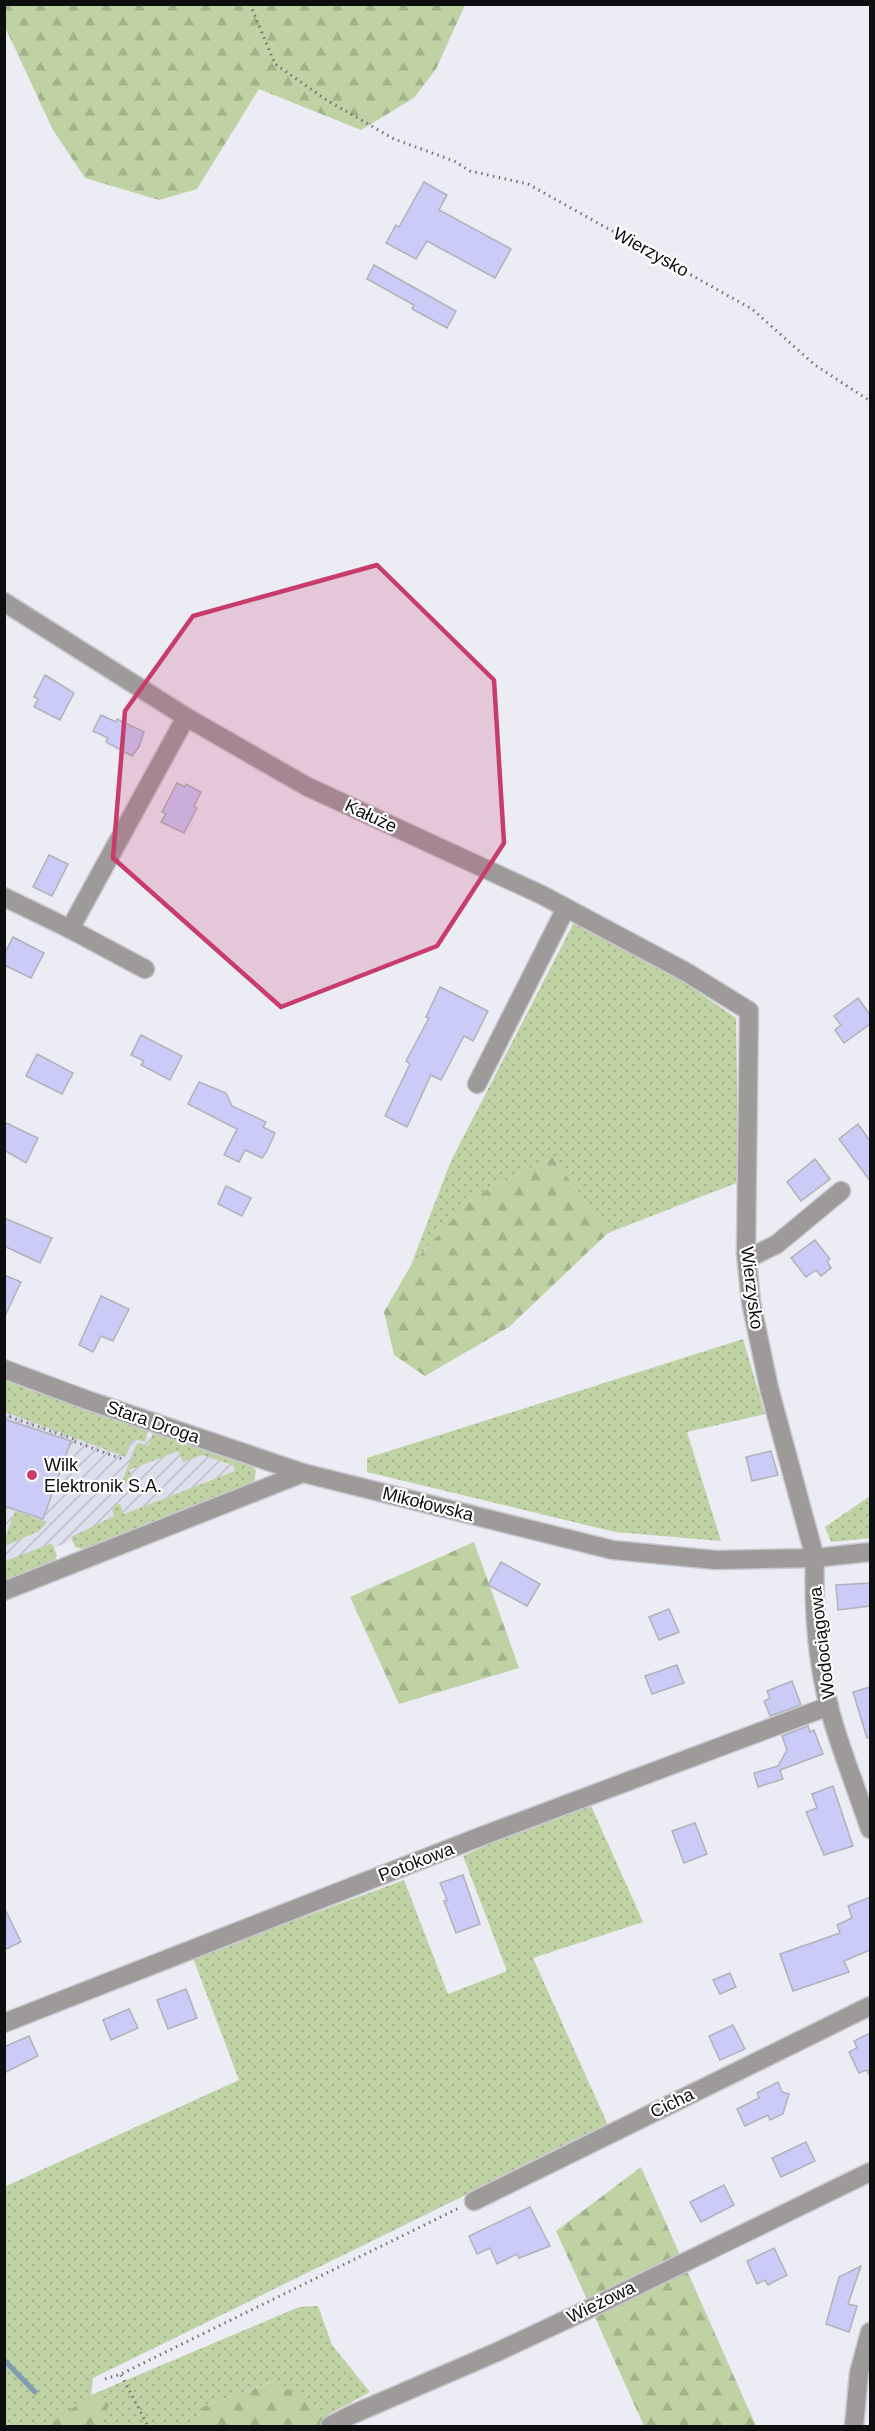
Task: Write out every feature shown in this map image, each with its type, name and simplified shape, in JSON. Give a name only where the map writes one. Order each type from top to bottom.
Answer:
[{"type":"street","name":"Kałuże","points":[[4,602],[186,717],[306,786],[566,908],[686,972],[749,1011]]},
{"type":"street","points":[[70,929],[186,717]]},
{"type":"street","points":[[4,897],[145,969]]},
{"type":"street","points":[[477,1084],[566,908]]},
{"type":"street","name":"Wierzysko","points":[[749,1011],[746,1254],[752,1302],[769,1388],[815,1558]]},
{"type":"street","points":[[746,1254],[753,1256],[777,1244],[841,1191]]},
{"type":"street","name":"Stara Droga","points":[[4,1369],[87,1400],[303,1473]]},
{"type":"street","points":[[4,1591],[303,1473]]},
{"type":"street","name":"Mikołowska","points":[[303,1473],[613,1550],[716,1560],[815,1558],[870,1552]]},
{"type":"street","name":"Wodociągowa","points":[[815,1558],[814,1587],[823,1677],[829,1706],[870,1829]]},
{"type":"street","name":"Potokowa","points":[[4,2023],[482,1836],[829,1706]]},
{"type":"street","name":"Cicha","points":[[474,2201],[870,2006]]},
{"type":"street","name":"Wieżowa","points":[[330,2427],[351,2415],[497,2352],[591,2308],[870,2172]]},
{"type":"street","points":[[854,2427],[859,2373],[870,2332]]},
{"type":"path","name":"Wierzysko","points":[[250,4],[275,64],[325,99],[393,139],[454,161],[470,171],[528,184],[752,309],[815,365],[870,401]]},
{"type":"path","points":[[4,1415],[122,1459]]},
{"type":"path","points":[[105,2379],[121,2374],[474,2201]]},
{"type":"path","points":[[121,2374],[148,2427]]},
{"type":"highlighted area","points":[[377,565],[494,680],[504,843],[437,946],[281,1007],[113,858],[125,711],[193,616]]},
{"type":"shaded area","points":[[5,1389],[234,1465],[237,1476],[5,1567]]},
{"type":"green space","points":[[4,5],[465,5],[436,69],[414,98],[361,130],[259,89],[197,189],[159,200],[85,178],[53,130],[5,27]]},
{"type":"green space","points":[[574,922],[678,978],[736,1018],[739,1182],[608,1233],[553,1157],[474,1196],[411,1265],[451,1161]]},
{"type":"green space","points":[[553,1157],[608,1233],[509,1327],[425,1376],[394,1355],[384,1312],[411,1265],[474,1196]]},
{"type":"green space","points":[[743,1339],[765,1414],[687,1432],[721,1541],[615,1532],[367,1472],[367,1458]]},
{"type":"green space","points":[[5,1379],[149,1428],[145,1442],[135,1439],[130,1444],[126,1457],[5,1412]]},
{"type":"green space","points":[[154,1430],[251,1464],[256,1471],[254,1482],[85,1550],[75,1547],[71,1537],[114,1516],[112,1510],[115,1504],[120,1504],[124,1514],[235,1471],[233,1465],[202,1455],[183,1462],[178,1451],[129,1470],[133,1481],[123,1485],[122,1482],[135,1447],[138,1443],[148,1446]]},
{"type":"green space","points":[[870,1496],[870,1538],[831,1542],[825,1527]]},
{"type":"green space","points":[[15,1511],[47,1522],[39,1531],[5,1546],[5,1538]]},
{"type":"green space","points":[[474,1542],[519,1668],[399,1704],[350,1597]]},
{"type":"green space","points":[[50,1544],[53,1545],[57,1555],[54,1562],[5,1582],[5,1561]]},
{"type":"green space","points":[[588,1799],[643,1922],[533,1958],[608,2125],[93,2378],[91,2395],[299,2307],[318,2306],[332,2345],[370,2392],[328,2415],[274,2381],[202,2407],[196,2426],[101,2426],[110,2399],[91,2396],[46,2426],[5,2426],[4,2187],[239,2080],[193,1958],[404,1880],[448,1994],[507,1971],[463,1856]]},
{"type":"green space","points":[[641,2167],[756,2426],[644,2426],[556,2231]]},
{"type":"green space","points":[[275,2381],[328,2415],[333,2426],[196,2426],[202,2407]]},
{"type":"green space","points":[[90,2396],[111,2399],[101,2426],[46,2426]]},
{"type":"building","points":[[424,182],[447,195],[439,210],[511,249],[495,278],[427,241],[416,259],[386,243],[396,225],[399,227]]},
{"type":"building","points":[[374,265],[456,311],[447,328],[412,309],[414,305],[367,279]]},
{"type":"building","points":[[45,675],[74,693],[60,720],[34,707],[38,699],[34,697]]},
{"type":"building","points":[[101,715],[116,722],[117,719],[144,732],[139,747],[132,756],[106,742],[108,738],[93,731]]},
{"type":"building","points":[[177,783],[185,787],[186,784],[201,792],[194,806],[197,808],[184,833],[161,822],[166,814],[162,812]]},
{"type":"building","points":[[49,855],[68,864],[52,896],[33,887]]},
{"type":"building","points":[[13,937],[44,953],[31,978],[4,965],[4,955]]},
{"type":"building","points":[[440,987],[488,1011],[473,1041],[464,1036],[441,1080],[431,1075],[407,1127],[385,1116],[410,1064],[406,1061],[429,1018],[426,1017]]},
{"type":"building","points":[[858,998],[870,1015],[870,1024],[844,1043],[835,1030],[841,1025],[834,1016]]},
{"type":"building","points":[[141,1035],[182,1056],[170,1080],[141,1065],[144,1061],[131,1055]]},
{"type":"building","points":[[37,1054],[73,1073],[62,1094],[26,1076]]},
{"type":"building","points":[[199,1082],[226,1093],[232,1106],[266,1122],[263,1127],[275,1133],[262,1158],[245,1150],[239,1162],[224,1155],[237,1129],[188,1104]]},
{"type":"building","points":[[4,1122],[38,1138],[26,1163],[4,1150]]},
{"type":"building","points":[[858,1124],[870,1141],[870,1181],[839,1139]]},
{"type":"building","points":[[815,1159],[830,1179],[801,1201],[787,1182]]},
{"type":"building","points":[[226,1186],[251,1198],[242,1216],[218,1204]]},
{"type":"building","points":[[4,1218],[52,1238],[40,1263],[4,1246]]},
{"type":"building","points":[[815,1240],[830,1259],[827,1261],[831,1268],[821,1276],[816,1270],[806,1277],[791,1258]]},
{"type":"building","points":[[4,1275],[21,1282],[4,1318]]},
{"type":"building","points":[[101,1296],[129,1309],[113,1341],[101,1336],[93,1352],[79,1345]]},
{"type":"building","name":"Wilk Elektronik S.A.","points":[[4,1419],[71,1441],[43,1519],[4,1506]]},
{"type":"building","points":[[771,1451],[778,1475],[752,1481],[746,1457]]},
{"type":"building","points":[[501,1562],[540,1584],[527,1606],[488,1585]]},
{"type":"building","points":[[870,1583],[870,1606],[838,1610],[836,1585]]},
{"type":"building","points":[[669,1609],[679,1632],[659,1640],[649,1617]]},
{"type":"building","points":[[677,1665],[684,1683],[652,1694],[645,1676]]},
{"type":"building","points":[[792,1681],[801,1705],[770,1716],[764,1701],[770,1698],[767,1691]]},
{"type":"building","points":[[870,1687],[870,1737],[867,1738],[853,1692]]},
{"type":"building","points":[[808,1726],[810,1732],[814,1730],[823,1754],[780,1770],[783,1779],[758,1787],[754,1773],[778,1766],[787,1750],[782,1736]]},
{"type":"building","points":[[833,1786],[853,1846],[824,1855],[806,1812],[817,1808],[812,1794]]},
{"type":"building","points":[[695,1823],[707,1854],[684,1863],[672,1831]]},
{"type":"building","points":[[463,1875],[480,1924],[456,1933],[440,1883]]},
{"type":"building","points":[[870,1897],[870,1950],[844,1961],[849,1972],[793,1991],[780,1954],[840,1933],[837,1925],[852,1918],[848,1906]]},
{"type":"building","points":[[4,1907],[21,1942],[4,1950]]},
{"type":"building","points":[[730,1973],[736,1987],[720,1994],[713,1980]]},
{"type":"building","points":[[186,1989],[197,2018],[168,2029],[157,2000]]},
{"type":"building","points":[[129,2009],[138,2028],[111,2040],[103,2020]]},
{"type":"building","points":[[733,2025],[745,2049],[720,2060],[709,2036]]},
{"type":"building","points":[[870,2033],[870,2077],[867,2070],[859,2073],[849,2052],[857,2048],[854,2041]]},
{"type":"building","points":[[29,2036],[38,2056],[4,2073],[4,2047]]},
{"type":"building","points":[[778,2082],[782,2092],[789,2094],[783,2114],[770,2120],[768,2115],[745,2126],[737,2109],[759,2098],[757,2093]]},
{"type":"building","points":[[806,2142],[815,2161],[781,2177],[772,2158]]},
{"type":"building","points":[[724,2185],[734,2205],[701,2222],[690,2202]]},
{"type":"building","points":[[530,2207],[550,2246],[519,2258],[517,2254],[497,2264],[490,2248],[477,2254],[469,2236]]},
{"type":"building","points":[[774,2248],[787,2275],[768,2285],[765,2280],[757,2284],[747,2261]]},
{"type":"building","points":[[861,2266],[848,2304],[857,2306],[849,2332],[826,2324],[839,2277]]},
{"type":"waterway","points":[[4,2360],[35,2392]]},
{"type":"place","name":"Wilk Elektronik S.A.","points":[[32,1475]]}]
